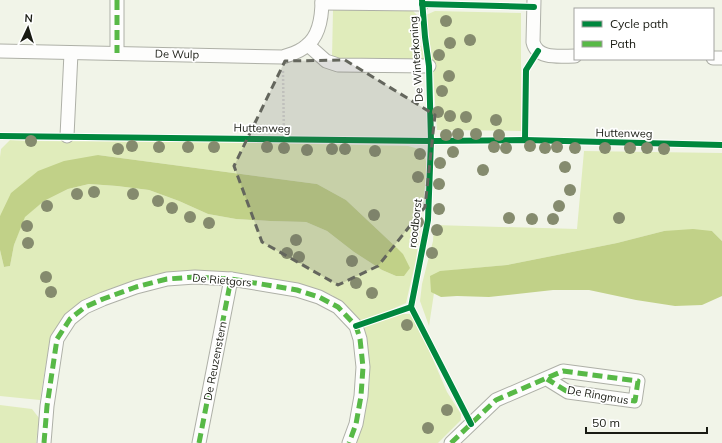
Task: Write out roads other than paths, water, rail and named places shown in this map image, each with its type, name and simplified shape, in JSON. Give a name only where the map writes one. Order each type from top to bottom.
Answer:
[{"type":"street","points":[[117,0],[117,53]]},
{"type":"street","points":[[534,0],[535,47],[543,54],[574,56]]},
{"type":"street","points":[[422,4],[322,1],[319,29],[308,46],[326,61],[338,65],[429,66]]},
{"type":"street","name":"De Wulp","points":[[0,51],[283,57],[300,51],[308,46]]},
{"type":"street","points":[[67,136],[71,53]]},
{"type":"street","name":"De Rietgors","points":[[44,443],[47,406],[57,339],[70,319],[85,307],[103,298],[167,279],[195,277],[231,279],[297,290],[319,297],[338,307],[356,326],[360,339],[363,367],[361,396],[356,424],[349,443]]},
{"type":"street","name":"De Reuzenstern","points":[[199,443],[231,279]]},
{"type":"street","name":"De Ringmus","points":[[451,443],[496,400],[563,371],[638,381],[635,401],[568,392],[547,379]]}]
